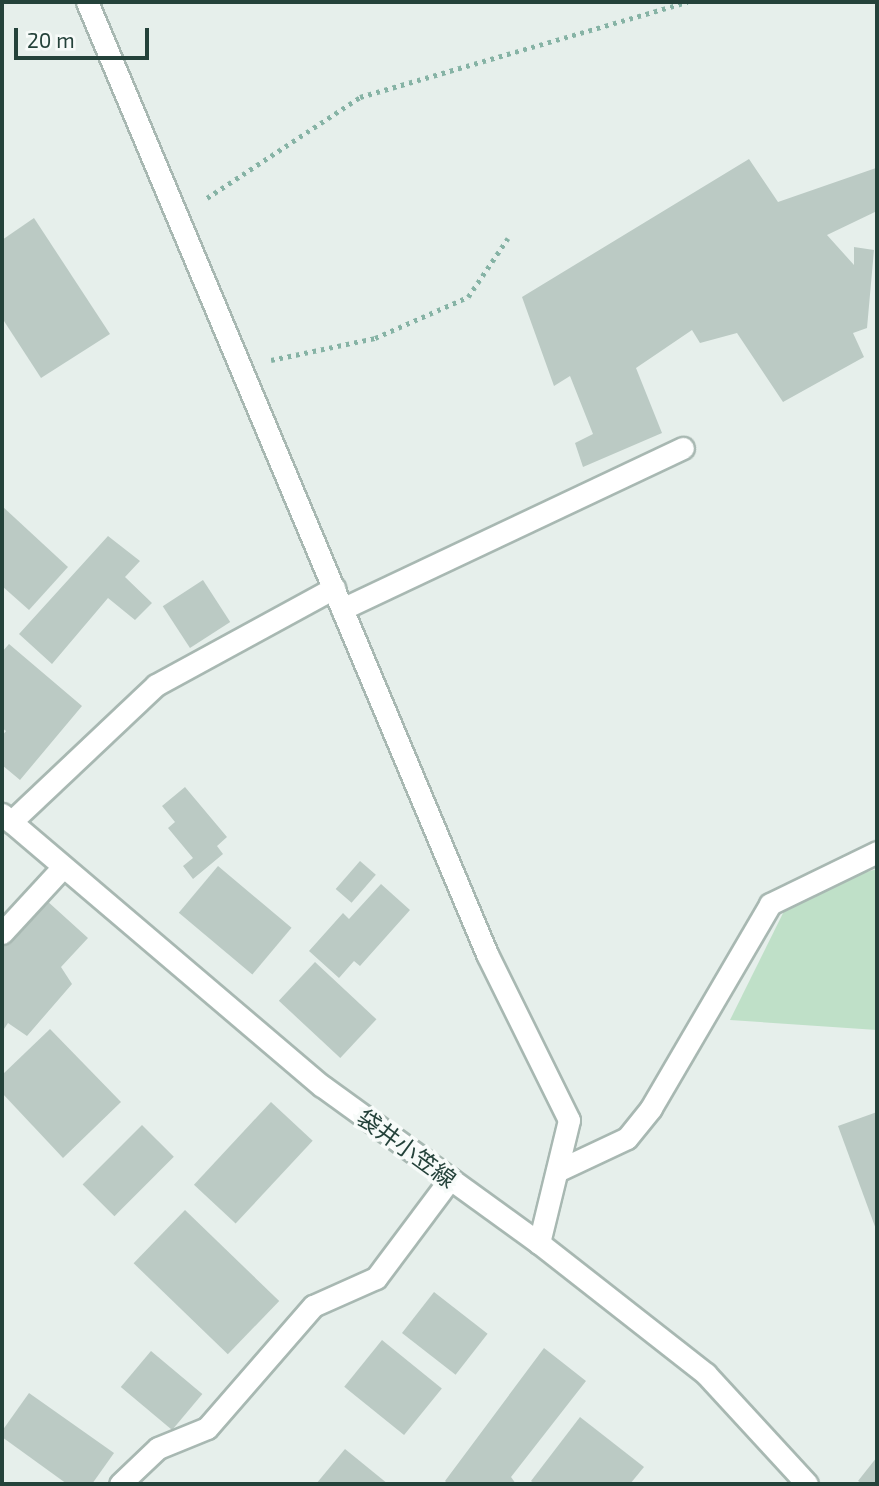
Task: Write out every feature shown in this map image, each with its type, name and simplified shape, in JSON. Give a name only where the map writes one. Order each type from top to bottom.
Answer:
[{"type":"street","points":[[87,2],[487,954],[569,1120],[539,1243]]},
{"type":"street","points":[[342,609],[683,448]]},
{"type":"street","points":[[6,818],[156,685],[334,589]]},
{"type":"street","name":"袋井小笠線","points":[[6,818],[322,1086],[539,1243],[706,1374],[807,1484]]},
{"type":"street","points":[[557,1171],[627,1138],[651,1108],[770,904],[877,852]]},
{"type":"street","points":[[2,933],[63,867]]},
{"type":"street","points":[[120,1484],[158,1448],[207,1428],[313,1306],[376,1278],[450,1179]]},
{"type":"path","points":[[177,218],[360,97],[687,2]]},
{"type":"path","points":[[240,366],[375,338],[468,297],[508,238]]},
{"type":"green space","points":[[877,869],[877,1030],[730,1020],[793,893]]},
{"type":"building","points":[[749,159],[778,202],[876,168],[877,211],[827,235],[854,265],[854,247],[874,250],[867,328],[853,333],[864,357],[783,402],[737,333],[700,343],[692,330],[636,368],[662,433],[583,467],[575,443],[593,434],[570,376],[554,386],[522,297]]},
{"type":"building","points":[[34,218],[110,334],[41,378],[2,318],[2,240]]},
{"type":"building","points":[[2,506],[68,567],[29,610],[2,586]]},
{"type":"building","points":[[108,536],[140,561],[125,577],[152,603],[135,620],[108,598],[52,664],[19,634]]},
{"type":"building","points":[[203,580],[230,622],[190,648],[163,606]]},
{"type":"building","points":[[9,644],[82,706],[20,780],[2,765],[2,736],[6,731],[2,728],[2,652]]},
{"type":"building","points":[[185,787],[227,837],[217,846],[223,854],[193,879],[183,866],[193,858],[168,828],[175,822],[162,806]]},
{"type":"building","points":[[360,861],[376,875],[352,903],[336,889]]},
{"type":"building","points":[[218,866],[292,928],[252,974],[179,913]]},
{"type":"building","points":[[381,884],[410,910],[360,966],[354,961],[339,978],[309,951],[343,913],[349,919]]},
{"type":"building","points":[[46,900],[88,938],[61,967],[72,984],[27,1036],[8,1023],[2,1032],[2,948]]},
{"type":"building","points":[[315,962],[376,1019],[340,1058],[279,1001]]},
{"type":"building","points":[[50,1029],[121,1102],[63,1158],[2,1093],[2,1075]]},
{"type":"building","points":[[271,1102],[313,1141],[236,1224],[194,1185]]},
{"type":"building","points":[[877,1112],[877,1232],[838,1126]]},
{"type":"building","points":[[142,1125],[174,1157],[114,1216],[83,1184]]},
{"type":"building","points":[[185,1210],[279,1301],[228,1354],[134,1263]]},
{"type":"building","points":[[434,1292],[488,1334],[456,1375],[402,1333]]},
{"type":"building","points":[[382,1340],[442,1388],[404,1435],[344,1387]]},
{"type":"building","points":[[544,1348],[586,1381],[511,1477],[516,1484],[448,1484],[445,1481]]},
{"type":"building","points":[[151,1351],[202,1394],[172,1430],[121,1387]]},
{"type":"building","points":[[29,1393],[114,1453],[92,1484],[67,1484],[2,1437],[2,1431]]},
{"type":"building","points":[[580,1417],[644,1467],[630,1484],[535,1484],[531,1481]]},
{"type":"building","points":[[345,1449],[388,1484],[316,1484]]},
{"type":"building","points":[[877,1457],[877,1484],[863,1484],[858,1481]]}]
